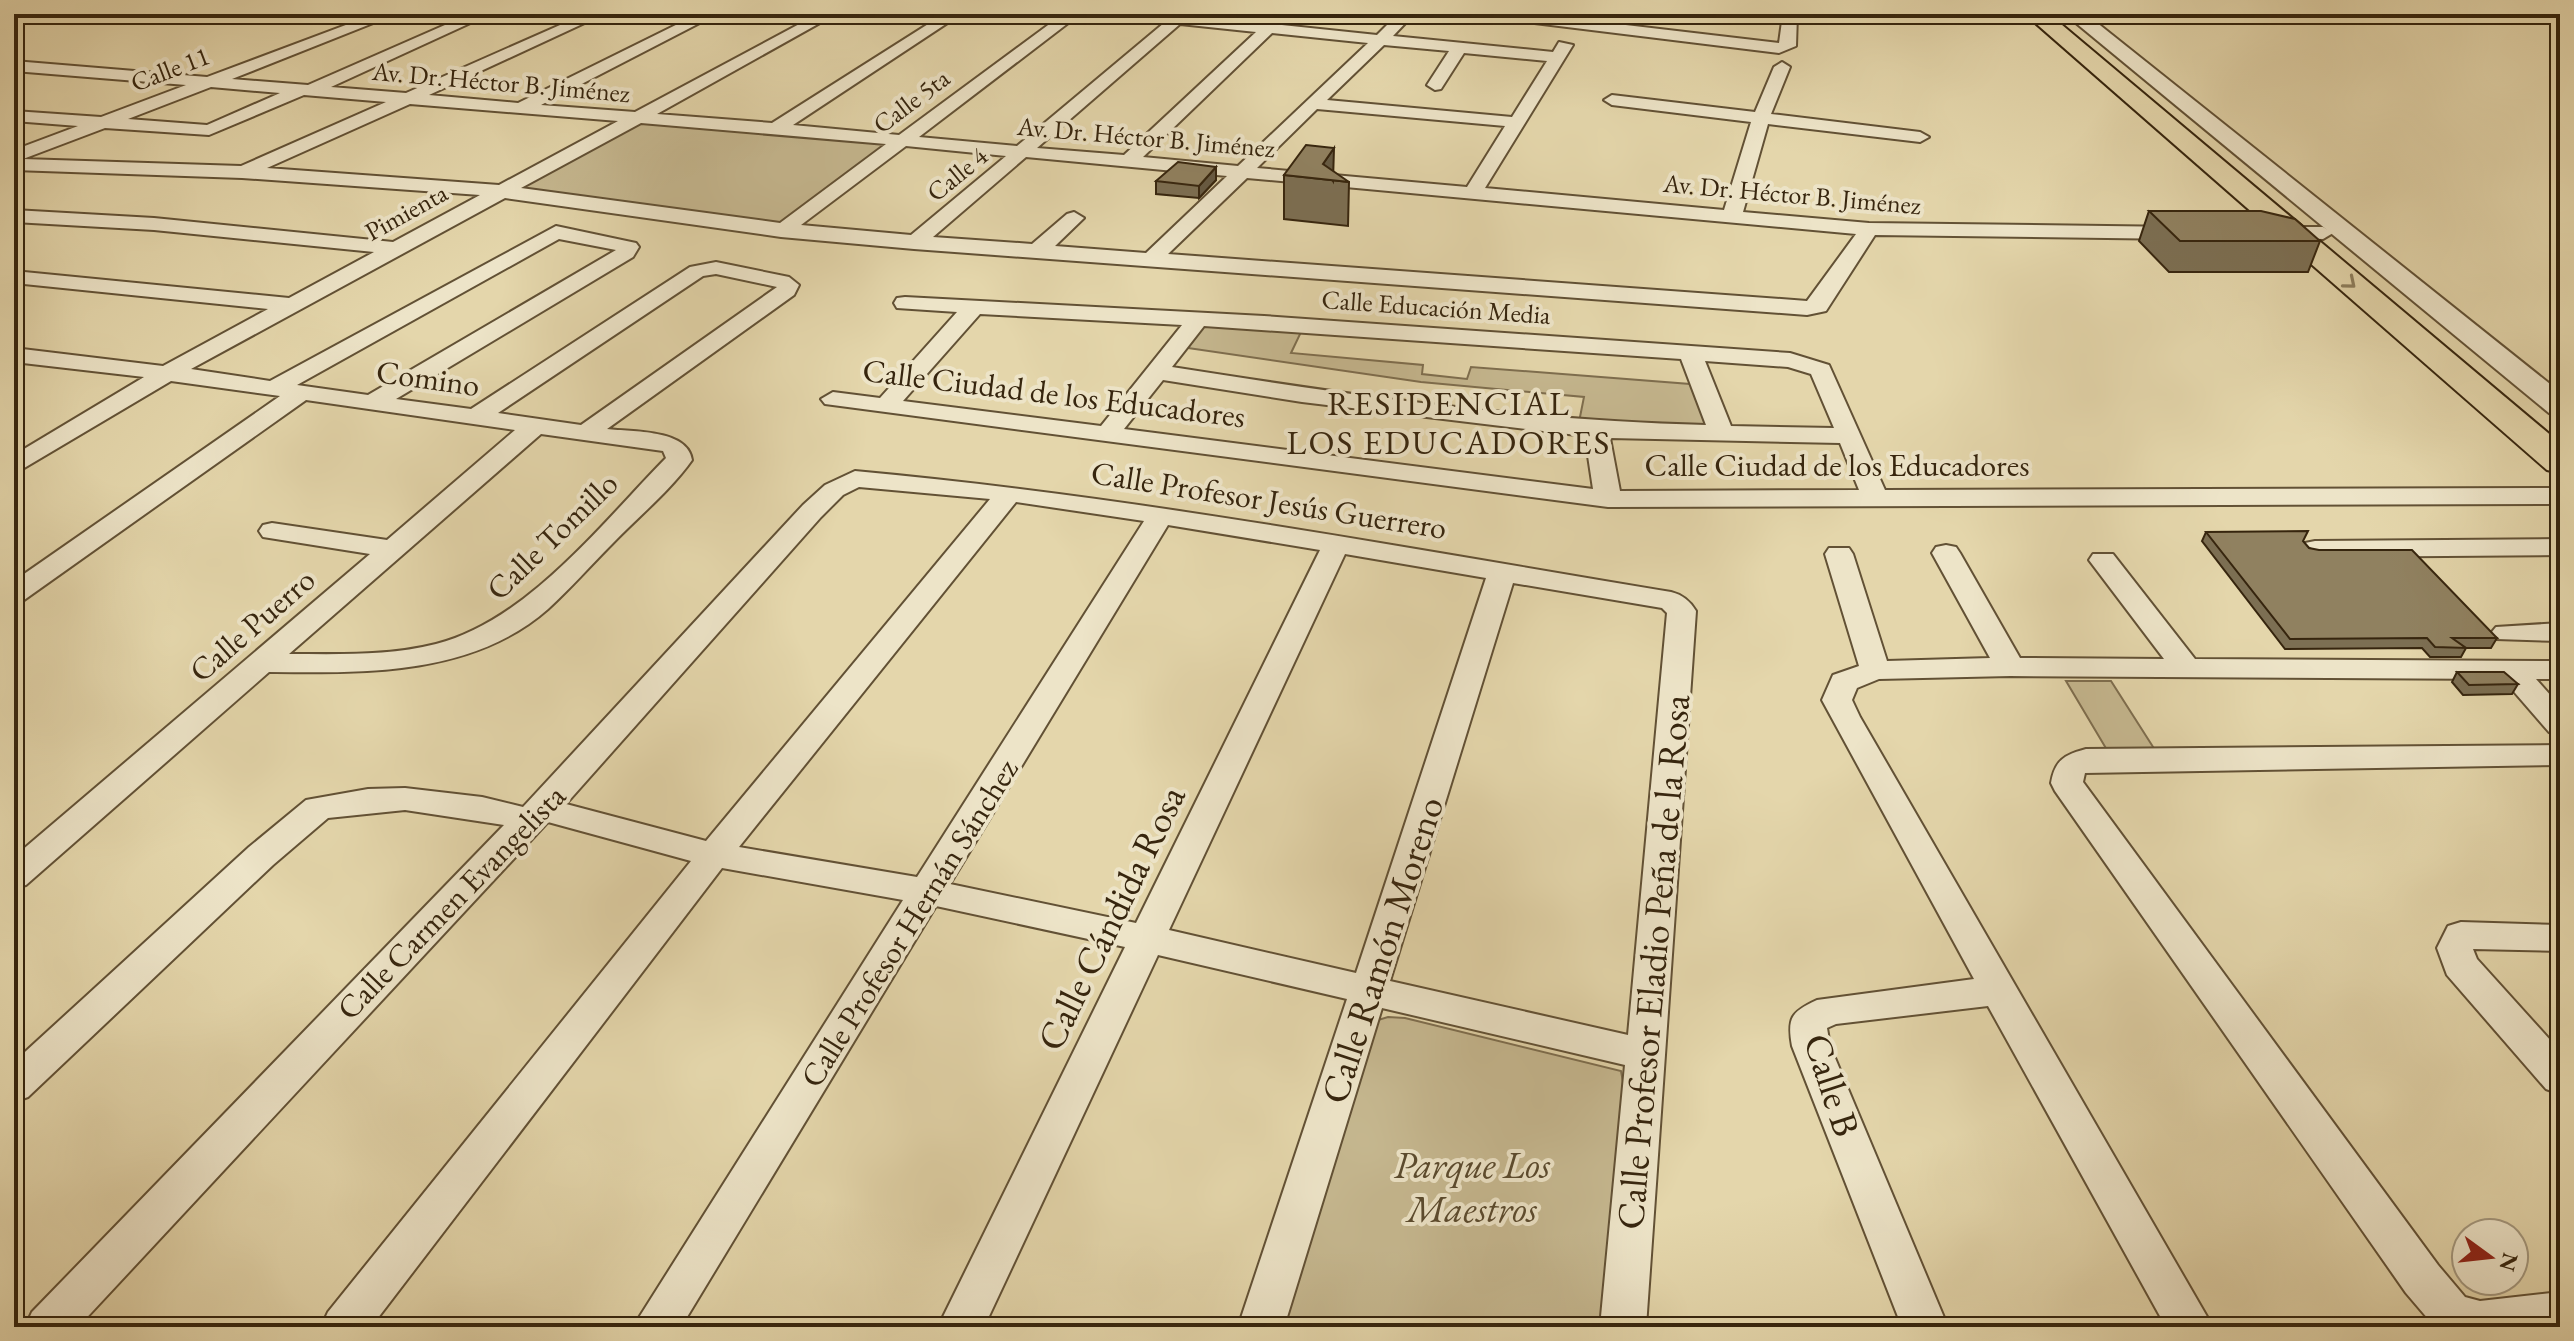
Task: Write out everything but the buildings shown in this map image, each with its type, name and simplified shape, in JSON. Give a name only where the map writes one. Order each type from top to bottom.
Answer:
[{"type":"main road","points":[[2036,14],[2292,233],[2321,244],[2560,429]]},
{"type":"main road","points":[[2059,14],[2321,244],[2560,462]]},
{"type":"street","points":[[340,14],[388,14]]},
{"type":"street","name":"Calle 11","points":[[14,156],[388,14]]},
{"type":"street","points":[[14,116],[209,130],[483,14]]},
{"type":"street","points":[[242,172],[411,100],[597,14]]},
{"type":"street","points":[[519,109],[710,14]]},
{"type":"street","name":"Pimienta","points":[[14,466],[167,373],[829,14]]},
{"type":"street","points":[[775,129],[954,14]]},
{"type":"street","name":"Calle 5ta","points":[[781,231],[1073,14]]},
{"type":"street","points":[[1121,14],[1557,57]]},
{"type":"street","points":[[1150,260],[1407,14]]},
{"type":"street","points":[[1494,14],[1779,48],[1788,46],[1786,15]]},
{"type":"street","points":[[2074,14],[2560,407]]},
{"type":"street","name":"Calle 4","points":[[914,243],[1025,152],[1177,19]]},
{"type":"street","points":[[1473,192],[1514,122],[1580,23]]},
{"type":"street","points":[[1129,161],[1268,29]]},
{"type":"street","points":[[1435,85],[1459,48]]},
{"type":"street","name":"Av. Dr. Héctor B. Jiménez","points":[[14,66],[307,89],[633,120],[775,129],[1869,229],[2207,233]]},
{"type":"street","points":[[1732,216],[1761,118],[1782,67]]},
{"type":"street","points":[[1612,100],[1920,137]]},
{"type":"street","points":[[1315,104],[1514,122]]},
{"type":"street","points":[[14,164],[242,172],[498,191],[781,231],[914,243],[1814,307],[1869,229]]},
{"type":"street","points":[[2247,194],[2258,217],[2252,232]]},
{"type":"street","points":[[14,216],[154,224],[393,248]]},
{"type":"street","points":[[1036,252],[1074,218]]},
{"type":"street","points":[[274,388],[556,232],[629,247],[626,253],[373,402]]},
{"type":"street","points":[[2252,232],[2321,244]]},
{"type":"street","points":[[2252,232],[2292,233]]},
{"type":"street","points":[[476,417],[697,271],[716,268],[782,281],[788,285],[786,290],[585,433]]},
{"type":"street","points":[[14,277],[290,305]]},
{"type":"street","name":"Calle Educación Media","points":[[905,303],[1198,319],[1790,360],[1821,370],[1876,499]]},
{"type":"street","points":[[887,405],[973,308]]},
{"type":"street","points":[[1108,434],[1198,319]]},
{"type":"street","points":[[1691,355],[1721,432]]},
{"type":"street","name":"Comino","points":[[16,357],[167,373],[373,402],[670,445],[678,451]]},
{"type":"street","points":[[1158,372],[1302,395],[1596,430],[1851,436]]},
{"type":"street","points":[[14,594],[302,392]]},
{"type":"street","name":"Calle Ciudad de los Educadores","points":[[833,399],[1608,499],[2560,496]]},
{"type":"street","name":"Calle Puerro","points":[[16,871],[264,663],[535,426]]},
{"type":"street","points":[[1596,430],[1608,499]]},
{"type":"street","name":"Calle Tomillo","points":[[264,663],[393,661],[438,655],[484,639],[511,625],[537,604],[679,460],[678,451]]},
{"type":"street","name":"Calle Profesor Jesús Guerrero","points":[[855,479],[1009,493],[1671,601]]},
{"type":"street","name":"Calle Carmen Evangelista","points":[[48,1327],[535,814],[812,511],[834,490],[855,479]]},
{"type":"street","points":[[344,1327],[714,855],[1009,493]]},
{"type":"street","name":"Calle Profesor Hernán Sánchez","points":[[656,1327],[1159,518]]},
{"type":"street","points":[[272,531],[394,549]]},
{"type":"street","name":"Calle Cándida Rosa","points":[[961,1327],[1336,545]]},
{"type":"street","points":[[2315,549],[2560,547]]},
{"type":"street","points":[[1946,553],[2010,667]]},
{"type":"street","points":[[1839,554],[1875,670]]},
{"type":"street","points":[[2103,560],[2186,667]]},
{"type":"street","name":"Calle Ramón Moreno","points":[[1261,1327],[1502,572]]},
{"type":"street","name":"Calle Profesor Eladio Peña de la Rosa","points":[[1623,1327],[1648,1055],[1657,874],[1682,611],[1671,601]]},
{"type":"street","points":[[2506,633],[2560,632]]},
{"type":"street","points":[[2190,1327],[1996,991],[1837,700],[1844,682],[1875,670],[2010,667],[2560,670]]},
{"type":"street","points":[[2513,672],[2560,725]]},
{"type":"street","points":[[2560,755],[2086,760],[2070,767],[2067,783],[2422,1279],[2451,1313],[2480,1322],[2560,1313]]},
{"type":"street","points":[[14,1086],[249,867],[318,808],[368,800],[418,800],[535,814],[714,855],[929,892],[1148,939],[1370,993],[1648,1055]]},
{"type":"street","points":[[2560,938],[2461,935],[2455,948],[2460,965],[2560,1078]]},
{"type":"street","name":"Calle B","points":[[1925,1327],[1811,1046],[1807,1021],[1830,1010],[1996,991]]},
{"type":"green space","points":[[640,121],[889,143],[786,227],[517,188]]},
{"type":"green space","points":[[1204,325],[1302,330],[1291,353],[1423,365],[1422,374],[1467,379],[1471,367],[1690,384],[1706,424],[1619,427],[1579,422],[1584,397],[1421,382],[1188,348]]},
{"type":"green space","points":[[2066,681],[2111,681],[2155,750],[2107,750]]},
{"type":"green space","name":"Parque Los Maestros","points":[[1405,1018],[1621,1071],[1623,1082],[1604,1327],[1282,1327],[1378,1020]]},
{"type":"district","name":"RESIDENCIAL LOS EDUCADORES","points":[[1449,422]]}]
